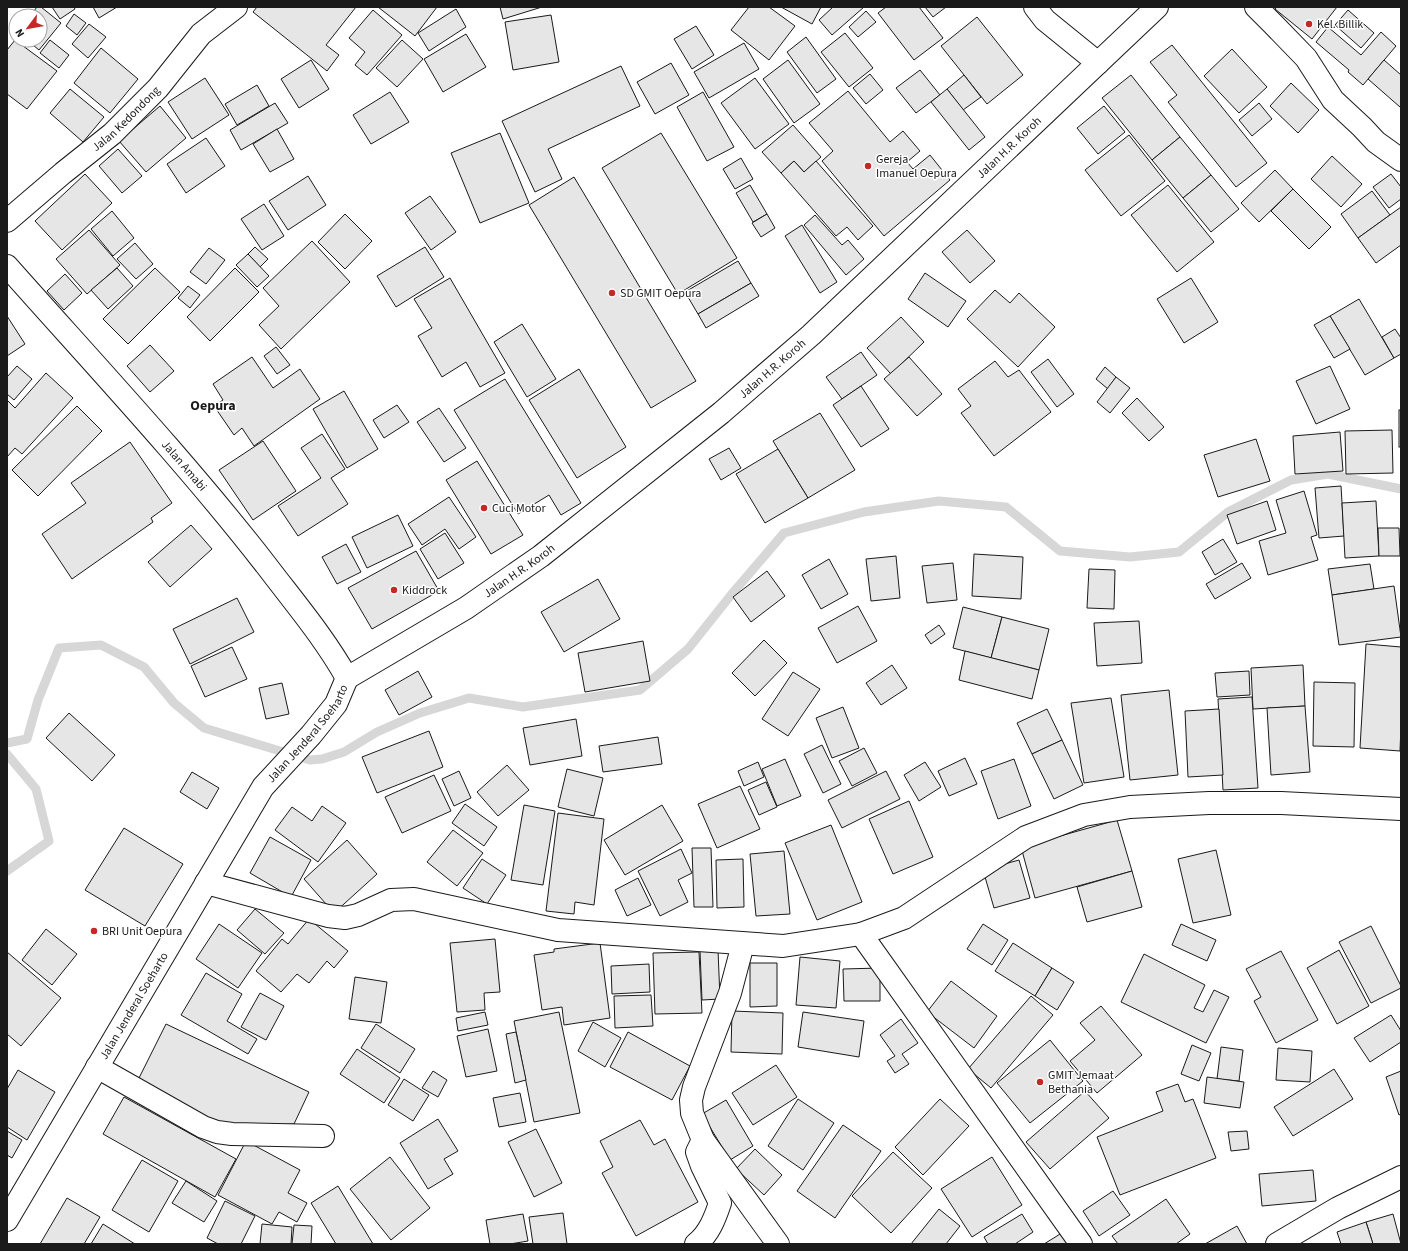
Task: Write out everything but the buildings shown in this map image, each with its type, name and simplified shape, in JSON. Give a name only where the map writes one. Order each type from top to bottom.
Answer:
[{"type":"street","name":"Jalan Kedondong","points":[[7,220],[112,134],[158,88],[201,34],[236,7]]},
{"type":"street","points":[[1035,7],[1045,20],[1098,63]]},
{"type":"street","name":"Jalan H.R. Koroh","points":[[347,678],[466,608],[541,556],[721,413],[811,335],[1157,7]]},
{"type":"street","points":[[1256,7],[1306,58],[1333,100],[1376,142],[1401,160]]},
{"type":"street","name":"Jalan Amabi","points":[[7,266],[191,473],[316,630],[337,660],[347,678]]},
{"type":"street","name":"Jalan Jenderal Soeharto","points":[[7,1220],[263,787],[311,735],[336,704],[347,678]]},
{"type":"street","points":[[206,883],[328,916],[345,918],[358,915],[391,900],[414,899],[558,930],[783,946],[861,934],[904,918],[1026,837],[1084,814],[1130,807],[1209,804],[1281,803],[1401,808]]},
{"type":"street","points":[[861,934],[1081,1244]]},
{"type":"street","points":[[744,944],[730,993],[694,1087],[691,1100],[692,1113],[703,1140],[778,1244]]},
{"type":"street","points":[[97,1068],[203,1128],[232,1134],[323,1136]]},
{"type":"street","points":[[696,1244],[702,1239],[715,1219],[720,1203],[697,1152],[703,1140]]},
{"type":"street","points":[[1277,1244],[1338,1208],[1401,1177]]},
{"type":"waterway","points":[[7,743],[27,739],[38,700],[59,648],[101,645],[144,667],[174,703],[204,728],[310,760],[322,759],[344,752],[377,732],[420,713],[469,698],[523,707],[640,690],[688,649],[731,595],[784,533],[864,512],[939,501],[1006,507],[1060,551],[1130,557],[1179,552],[1228,512],[1291,480],[1328,474],[1401,489]]},
{"type":"waterway","points":[[7,754],[36,789],[49,841],[7,871]]},
{"type":"place","name":"Kel. Billik","points":[[1309,24]]},
{"type":"place","name":"Gereja Imanuel Oepura","points":[[868,166]]},
{"type":"place","name":"SD GMIT Oepura","points":[[612,293]]},
{"type":"place","name":"Cuci Motor","points":[[484,508]]},
{"type":"place","name":"Kiddrock","points":[[394,590]]},
{"type":"place","name":"BRI Unit Oepura","points":[[94,931]]},
{"type":"place","name":"GMIT Jemaat Bethania","points":[[1040,1082]]},
{"type":"district","name":"Oepura","points":[[213,406]]}]
